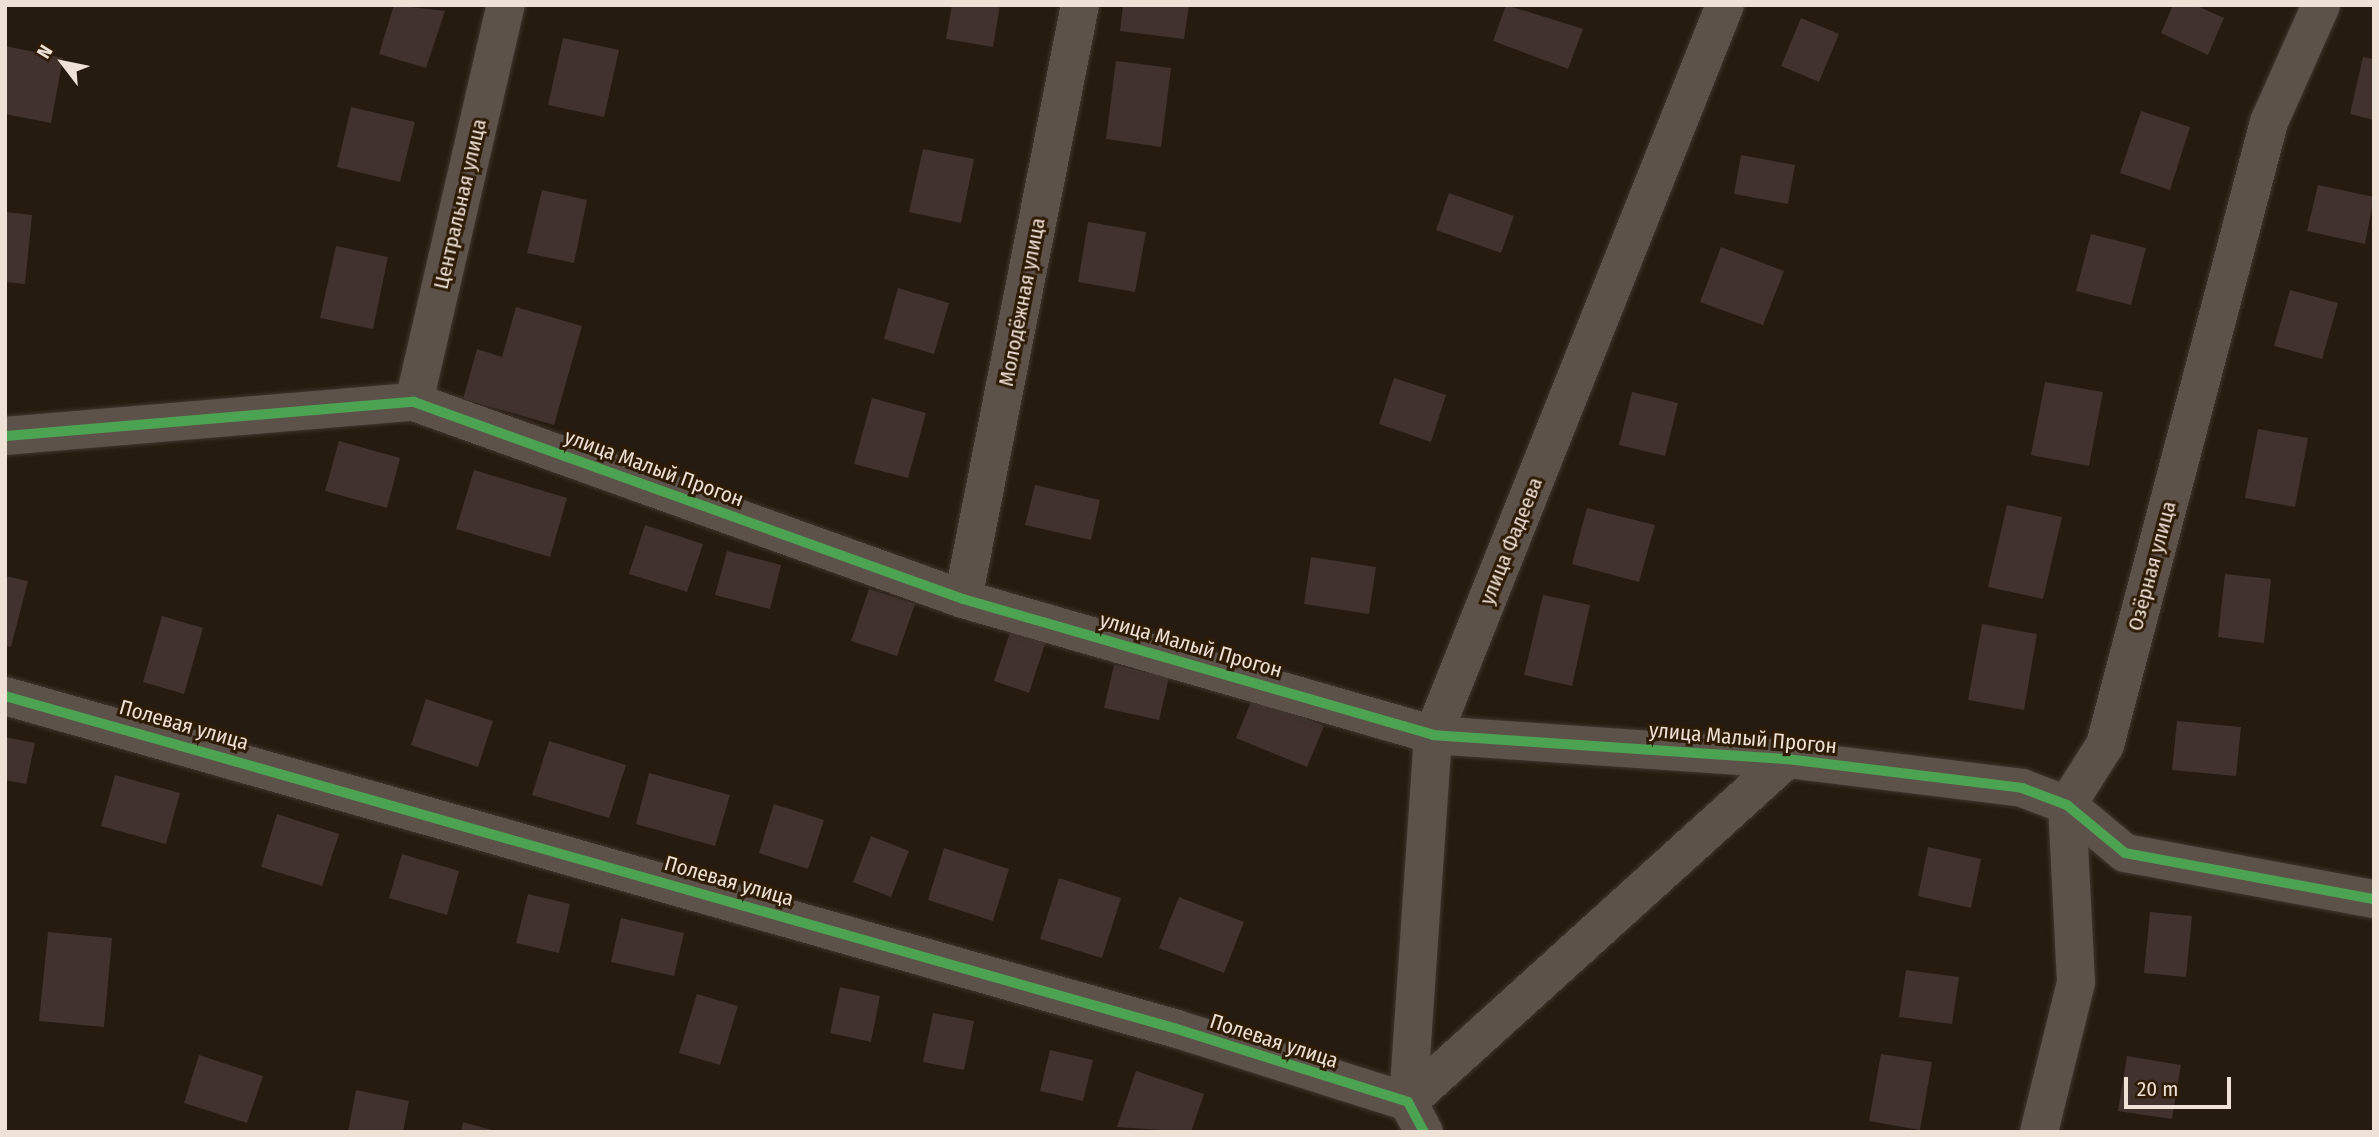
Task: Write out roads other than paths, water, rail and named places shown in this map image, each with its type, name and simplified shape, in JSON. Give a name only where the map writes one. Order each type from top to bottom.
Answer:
[{"type":"street","name":"Центральная улица","points":[[414,402],[506,5]]},
{"type":"street","name":"Молодёжная улица","points":[[963,598],[1080,5]]},
{"type":"street","name":"улица Фадеева","points":[[1416,1117],[1433,735],[1725,5]]},
{"type":"street","name":"Озёрная улица","points":[[2067,805],[2105,745],[2269,122],[2321,5]]},
{"type":"street","name":"улица Малый Прогон","points":[[5,436],[414,402],[963,598],[1433,735],[1787,760],[2022,788],[2067,805],[2125,853],[2374,899]]},
{"type":"street","name":"Полевая улица","points":[[5,696],[1177,1029],[1416,1117]]},
{"type":"street","points":[[1416,1117],[1787,760]]},
{"type":"street","points":[[2039,1132],[2076,982],[2067,805]]}]
